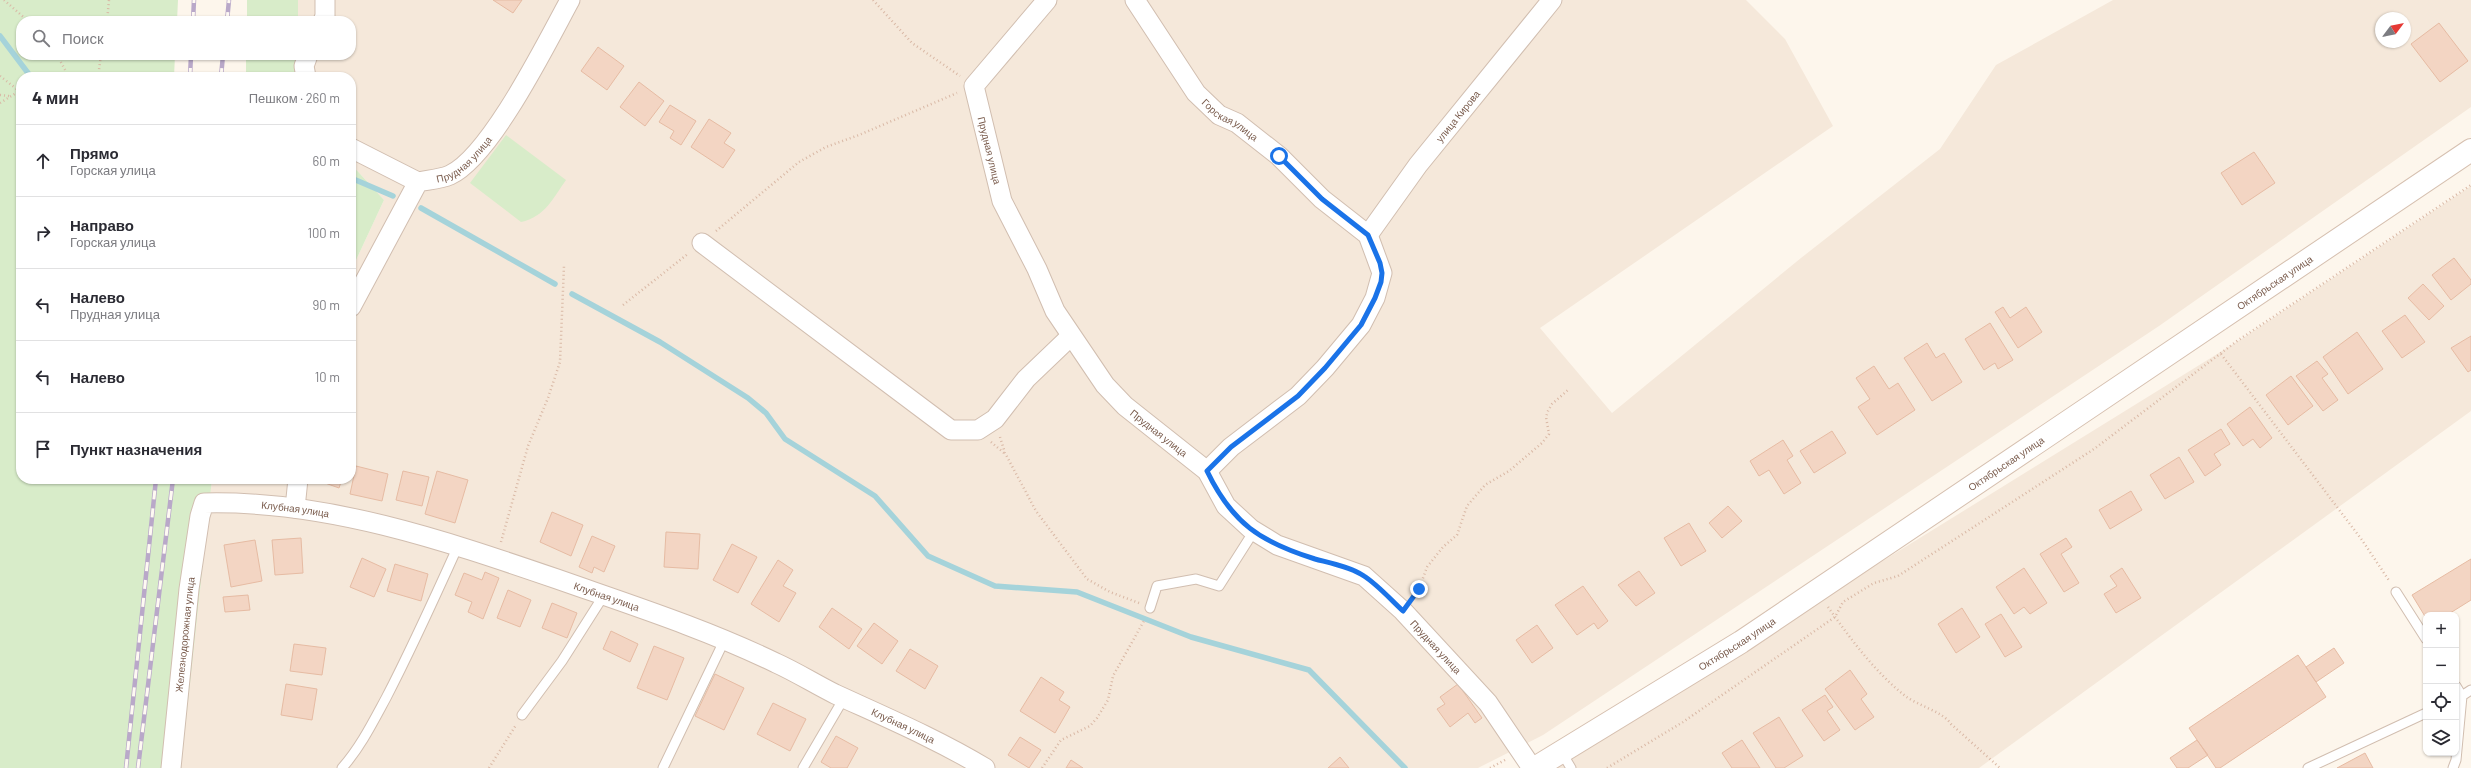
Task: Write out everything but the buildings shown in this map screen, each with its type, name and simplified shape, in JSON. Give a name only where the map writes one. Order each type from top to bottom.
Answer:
[{"type":"main road","name":"Октябрьская улица","points":[[1534,768],[1566,761],[1816,590],[1956,498],[2471,150]]},
{"type":"street","points":[[325,16],[326,0]]},
{"type":"street","name":"Прудная улица","points":[[418,182],[451,175],[480,151],[528,77],[570,0]]},
{"type":"street","points":[[974,86],[1047,0]]},
{"type":"street","name":"Горская улица","points":[[1135,0],[1196,93],[1219,115],[1238,122],[1279,156],[1322,199],[1368,235]]},
{"type":"street","name":"улица Кирова","points":[[1368,235],[1418,165],[1552,0]]},
{"type":"street","points":[[305,72],[304,66],[306,60]]},
{"type":"street","name":"Прудная улица","points":[[974,86],[1002,201],[1037,269],[1055,311],[1105,385],[1125,406],[1207,471],[1226,506],[1254,531],[1277,545],[1364,576],[1403,611],[1488,703],[1534,768]]},
{"type":"street","points":[[356,151],[418,182],[356,298]]},
{"type":"street","points":[[1207,471],[1231,447],[1298,396],[1325,368],[1361,325],[1375,298],[1382,273],[1368,235]]},
{"type":"street","points":[[702,243],[951,430],[978,430],[995,419],[1026,379],[1071,336]]},
{"type":"street","points":[[294,508],[297,484]]},
{"type":"street","name":"Клубная улица","points":[[204,503],[246,502],[329,512],[497,557],[635,605],[775,662],[844,698],[925,735],[985,768]]},
{"type":"street","name":"Железнодорожная улица","points":[[171,768],[189,588],[200,516],[204,503]]},
{"type":"lane","points":[[1150,608],[1157,586],[1196,579],[1219,586],[1254,531]]},
{"type":"lane","points":[[342,768],[350,758],[375,717],[407,657],[458,546]]},
{"type":"lane","points":[[2396,592],[2423,634]]},
{"type":"lane","points":[[522,715],[562,661],[604,595]]},
{"type":"lane","points":[[663,768],[724,641]]},
{"type":"lane","points":[[2459,698],[2471,690]]},
{"type":"lane","points":[[803,768],[844,698]]},
{"type":"lane","points":[[2308,768],[2423,714]]},
{"type":"lane","points":[[2453,768],[2456,760],[2458,720]]},
{"type":"path","points":[[4,0],[22,16]]},
{"type":"path","points":[[107,16],[109,0]]},
{"type":"path","points":[[873,0],[912,43],[974,86]]},
{"type":"path","points":[[60,60],[66,72]]},
{"type":"path","points":[[99,72],[101,60]]},
{"type":"path","points":[[0,76],[16,88]]},
{"type":"path","points":[[623,306],[702,243],[799,162],[826,146],[859,135],[974,86]]},
{"type":"path","points":[[0,103],[16,92]]},
{"type":"path","points":[[0,95],[10,96]]},
{"type":"path","points":[[1607,768],[1683,722],[1835,617],[1843,602],[1874,583],[1898,576],[2088,453],[2221,354],[2471,185]]},
{"type":"path","points":[[497,557],[528,446],[548,398],[560,362],[564,266]]},
{"type":"path","points":[[2221,354],[2362,540],[2396,592]]},
{"type":"path","points":[[1403,611],[1419,589],[1427,567],[1443,547],[1457,535],[1467,506],[1480,494],[1485,485],[1509,471],[1542,443],[1548,434],[1546,417],[1552,404],[1568,390]]},
{"type":"path","points":[[995,419],[1004,453],[1036,511],[1087,579],[1110,592],[1150,608]]},
{"type":"path","points":[[1816,590],[1835,617],[1886,678],[1905,696],[1924,708],[1946,717],[1951,724],[2000,768]]},
{"type":"path","points":[[1042,768],[1061,740],[1084,730],[1097,718],[1108,700],[1113,676],[1139,631]]},
{"type":"path","points":[[489,768],[522,715]]},
{"type":"shaded area","points":[[298,0],[1746,0],[1785,39],[1833,126],[1540,328],[1612,413],[1801,258],[1940,149],[1996,65],[2113,0],[2471,0],[2471,107],[2159,326],[1543,735],[1478,768],[181,768],[211,484],[356,484],[356,260],[384,200],[356,169],[356,72],[296,72],[296,60],[356,60],[356,16],[298,16]]},
{"type":"shaded area","points":[[2471,186],[2471,411],[1979,768],[1548,768],[2243,338]]},
{"type":"green space","points":[[0,0],[178,0],[177,16],[16,16],[16,60],[175,60],[174,72],[16,72],[16,484],[211,484],[181,768],[0,768]]},
{"type":"green space","points":[[247,0],[298,0],[298,16],[247,16]]},
{"type":"green space","points":[[246,60],[296,60],[296,72],[246,72]]},
{"type":"green space","points":[[506,135],[566,180],[548,206],[536,216],[521,222],[470,183]]},
{"type":"green space","points":[[356,169],[384,200],[356,260]]},
{"type":"waterway","points":[[0,36],[16,57]]},
{"type":"waterway","points":[[18,60],[27,72]]},
{"type":"waterway","points":[[356,180],[393,196]]},
{"type":"waterway","points":[[421,208],[555,284]]},
{"type":"waterway","points":[[572,294],[660,342],[748,398],[766,413],[785,439],[875,496],[928,556],[995,586],[1077,592],[1191,637],[1309,670],[1405,768]]},
{"type":"railway","points":[[193,16],[194,0]]},
{"type":"railway","points":[[227,16],[229,0]]},
{"type":"railway","points":[[190,72],[191,60]]},
{"type":"railway","points":[[221,72],[223,60]]},
{"type":"railway","points":[[126,768],[155,484]]},
{"type":"railway","points":[[138,768],[172,484]]},
{"type":"route","points":[[1279,156],[1301,176],[1322,199],[1368,235],[1380,263],[1382,273],[1381,282],[1375,298],[1361,325],[1353,337],[1325,368],[1298,396],[1231,447],[1207,471],[1218,493],[1235,517],[1277,545],[1364,576],[1403,611],[1419,589]]}]
